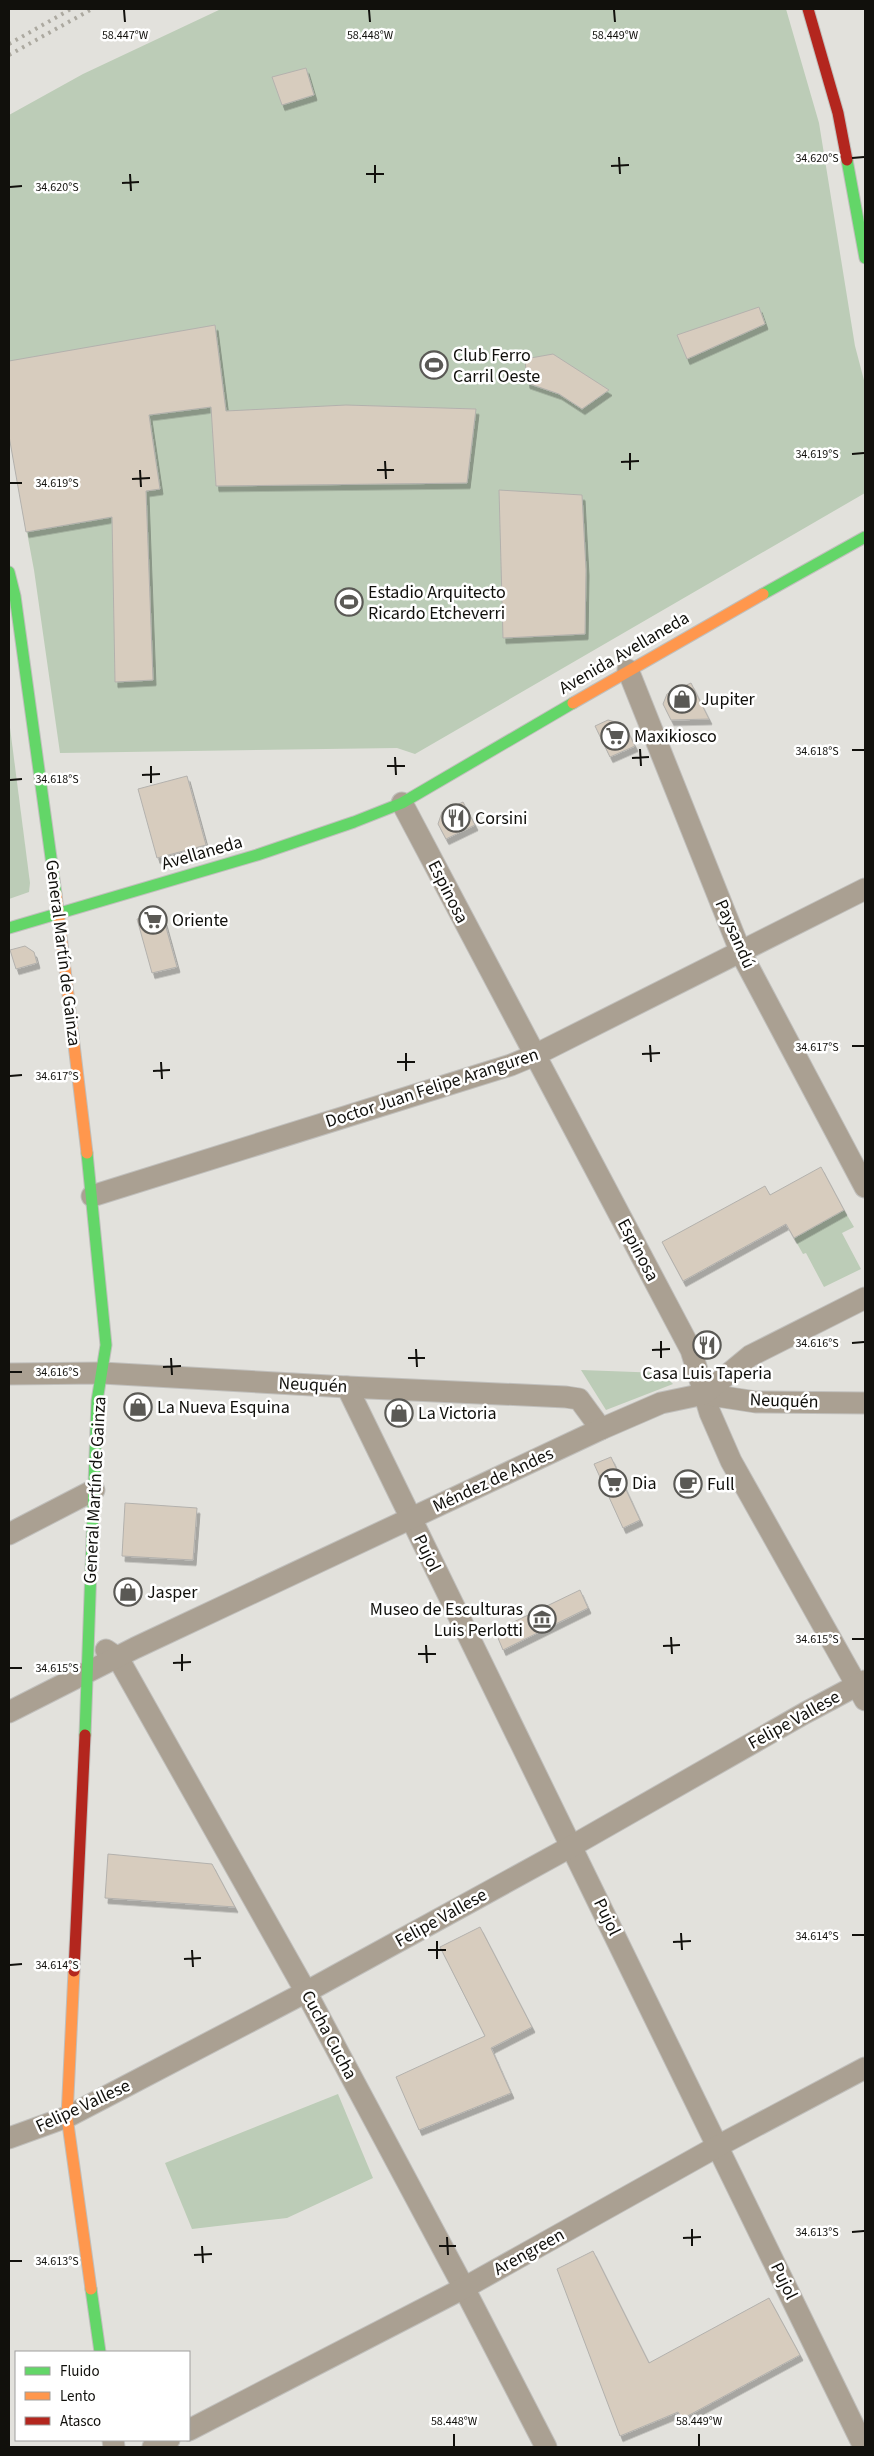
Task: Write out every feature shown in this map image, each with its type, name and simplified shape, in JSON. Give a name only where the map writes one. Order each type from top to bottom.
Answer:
[{"type":"street","points":[[808,9],[838,113],[865,258]]},
{"type":"street","name":"Avenida Avellaneda","points":[[402,803],[628,670],[865,537]]},
{"type":"street","name":"General Martín de Gainza","points":[[9,572],[16,606],[59,912],[92,1196],[106,1345],[97,1401],[88,1673],[67,2117],[100,2351]]},
{"type":"street","name":"Paysandú","points":[[628,670],[741,952],[865,1187]]},
{"type":"street","name":"Avellaneda","points":[[9,928],[254,856],[362,820],[402,803]]},
{"type":"street","name":"Espinosa","points":[[402,803],[691,1350],[704,1394],[731,1461],[863,1689]]},
{"type":"street","name":"Doctor Juan Felipe Aranguren","points":[[92,1196],[535,1056],[865,889]]},
{"type":"street","name":"Méndez de Andes","points":[[9,1712],[410,1518],[661,1403],[704,1394],[750,1356],[865,1298]]},
{"type":"street","name":"Neuquén","points":[[9,1374],[102,1373],[579,1398],[602,1430]]},
{"type":"street","name":"Pujol","points":[[347,1387],[864,2447]]},
{"type":"street","name":"Neuquén","points":[[704,1394],[756,1402],[865,1404]]},
{"type":"street","points":[[9,1534],[94,1490]]},
{"type":"street","name":"Cucha Cucha","points":[[89,1640],[118,1658],[306,1992],[464,2288],[546,2447]]},
{"type":"street","name":"Felipe Vallese","points":[[9,2138],[67,2117],[306,1992],[572,1846],[805,1713],[863,1689]]},
{"type":"street","name":"Arengreen","points":[[190,2429],[464,2288],[718,2146],[865,2068]]},
{"type":"street","points":[[153,2447],[168,2441]]},
{"type":"green space","name":"Club Ferro Carril Oeste","points":[[221,9],[786,9],[819,123],[855,346],[865,384],[865,493],[415,754],[397,748],[60,753],[34,570],[9,436],[9,115],[83,74]]},
{"type":"green space","points":[[9,720],[30,883],[29,892],[9,899]]},
{"type":"green space","points":[[844,1210],[854,1227],[842,1233],[861,1269],[824,1287],[806,1253],[803,1254],[794,1238]]},
{"type":"green space","points":[[581,1370],[662,1373],[673,1384],[606,1410]]},
{"type":"green space","points":[[338,2094],[373,2178],[287,2218],[192,2229],[165,2163]]},
{"type":"building","points":[[306,68],[314,95],[282,105],[272,77]]},
{"type":"building","points":[[759,307],[765,324],[687,359],[677,335]]},
{"type":"building","points":[[215,325],[226,411],[346,405],[476,409],[467,483],[216,486],[211,407],[149,415],[160,489],[146,491],[153,680],[115,682],[112,517],[26,532],[9,436],[9,361]]},
{"type":"building","points":[[553,354],[609,390],[582,409],[559,394],[527,383],[525,359]]},
{"type":"building","points":[[499,490],[582,495],[586,570],[585,634],[503,638]]},
{"type":"building","name":"Jupiter","points":[[691,683],[709,719],[671,720],[663,704],[667,694]]},
{"type":"building","name":"Maxikiosco","points":[[608,720],[624,724],[635,746],[610,757],[595,726]]},
{"type":"building","points":[[187,776],[206,845],[157,858],[138,789]]},
{"type":"building","name":"Corsini","points":[[463,802],[475,825],[446,839],[438,824],[442,812]]},
{"type":"building","points":[[162,913],[177,967],[152,973],[137,919]]},
{"type":"building","points":[[25,946],[34,952],[37,963],[16,969],[10,950]]},
{"type":"building","points":[[821,1167],[844,1210],[794,1238],[786,1224],[683,1281],[662,1242],[765,1186],[770,1195]]},
{"type":"building","name":"Dia","points":[[611,1457],[640,1520],[623,1528],[594,1464]]},
{"type":"building","points":[[125,1503],[197,1508],[193,1560],[122,1556]]},
{"type":"building","name":"Museo de Esculturas Luis Perlotti","points":[[580,1590],[588,1608],[503,1650],[495,1631]]},
{"type":"building","points":[[108,1854],[212,1864],[235,1907],[105,1898]]},
{"type":"building","points":[[480,1927],[532,2027],[491,2048],[511,2093],[419,2130],[396,2077],[485,2036],[440,1947]]},
{"type":"building","points":[[593,2251],[649,2363],[769,2298],[800,2355],[682,2419],[678,2412],[620,2436],[557,2269]]},
{"type":"railway","points":[[9,44],[71,9]]},
{"type":"railway","points":[[9,55],[92,9]]},
{"type":"traffic: fast","points":[[847,160],[865,258]]},
{"type":"traffic: fast","points":[[763,594],[865,537]]},
{"type":"traffic: fast","points":[[9,572],[15,596],[56,894]]},
{"type":"traffic: fast","points":[[9,928],[257,855],[354,822],[402,803],[573,703]]},
{"type":"traffic: fast","points":[[85,1735],[97,1401],[106,1345],[87,1153]]},
{"type":"traffic: fast","points":[[91,2289],[100,2351]]},
{"type":"traffic: slow","points":[[573,703],[763,594]]},
{"type":"traffic: slow","points":[[56,894],[87,1153]]},
{"type":"traffic: slow","points":[[74,1971],[67,2117],[91,2289]]},
{"type":"traffic: jam","points":[[808,9],[838,113],[847,160]]},
{"type":"traffic: jam","points":[[74,1971],[85,1735]]},
{"type":"place","name":"Club Ferro Carril Oeste","points":[[434,365]]},
{"type":"place","name":"Estadio Arquitecto Ricardo Etcheverri","points":[[349,602]]},
{"type":"place","name":"Jupiter","points":[[682,699]]},
{"type":"place","name":"Maxikiosco","points":[[615,736]]},
{"type":"place","name":"Corsini","points":[[456,818]]},
{"type":"place","name":"Oriente","points":[[153,920]]},
{"type":"place","name":"Casa Luis Taperia","points":[[707,1345]]},
{"type":"place","name":"La Nueva Esquina","points":[[138,1407]]},
{"type":"place","name":"La Victoria","points":[[399,1413]]},
{"type":"place","name":"Dia","points":[[613,1483]]},
{"type":"place","name":"Full","points":[[688,1484]]},
{"type":"place","name":"Jasper","points":[[128,1592]]},
{"type":"place","name":"Museo de Esculturas Luis Perlotti","points":[[542,1619]]}]
